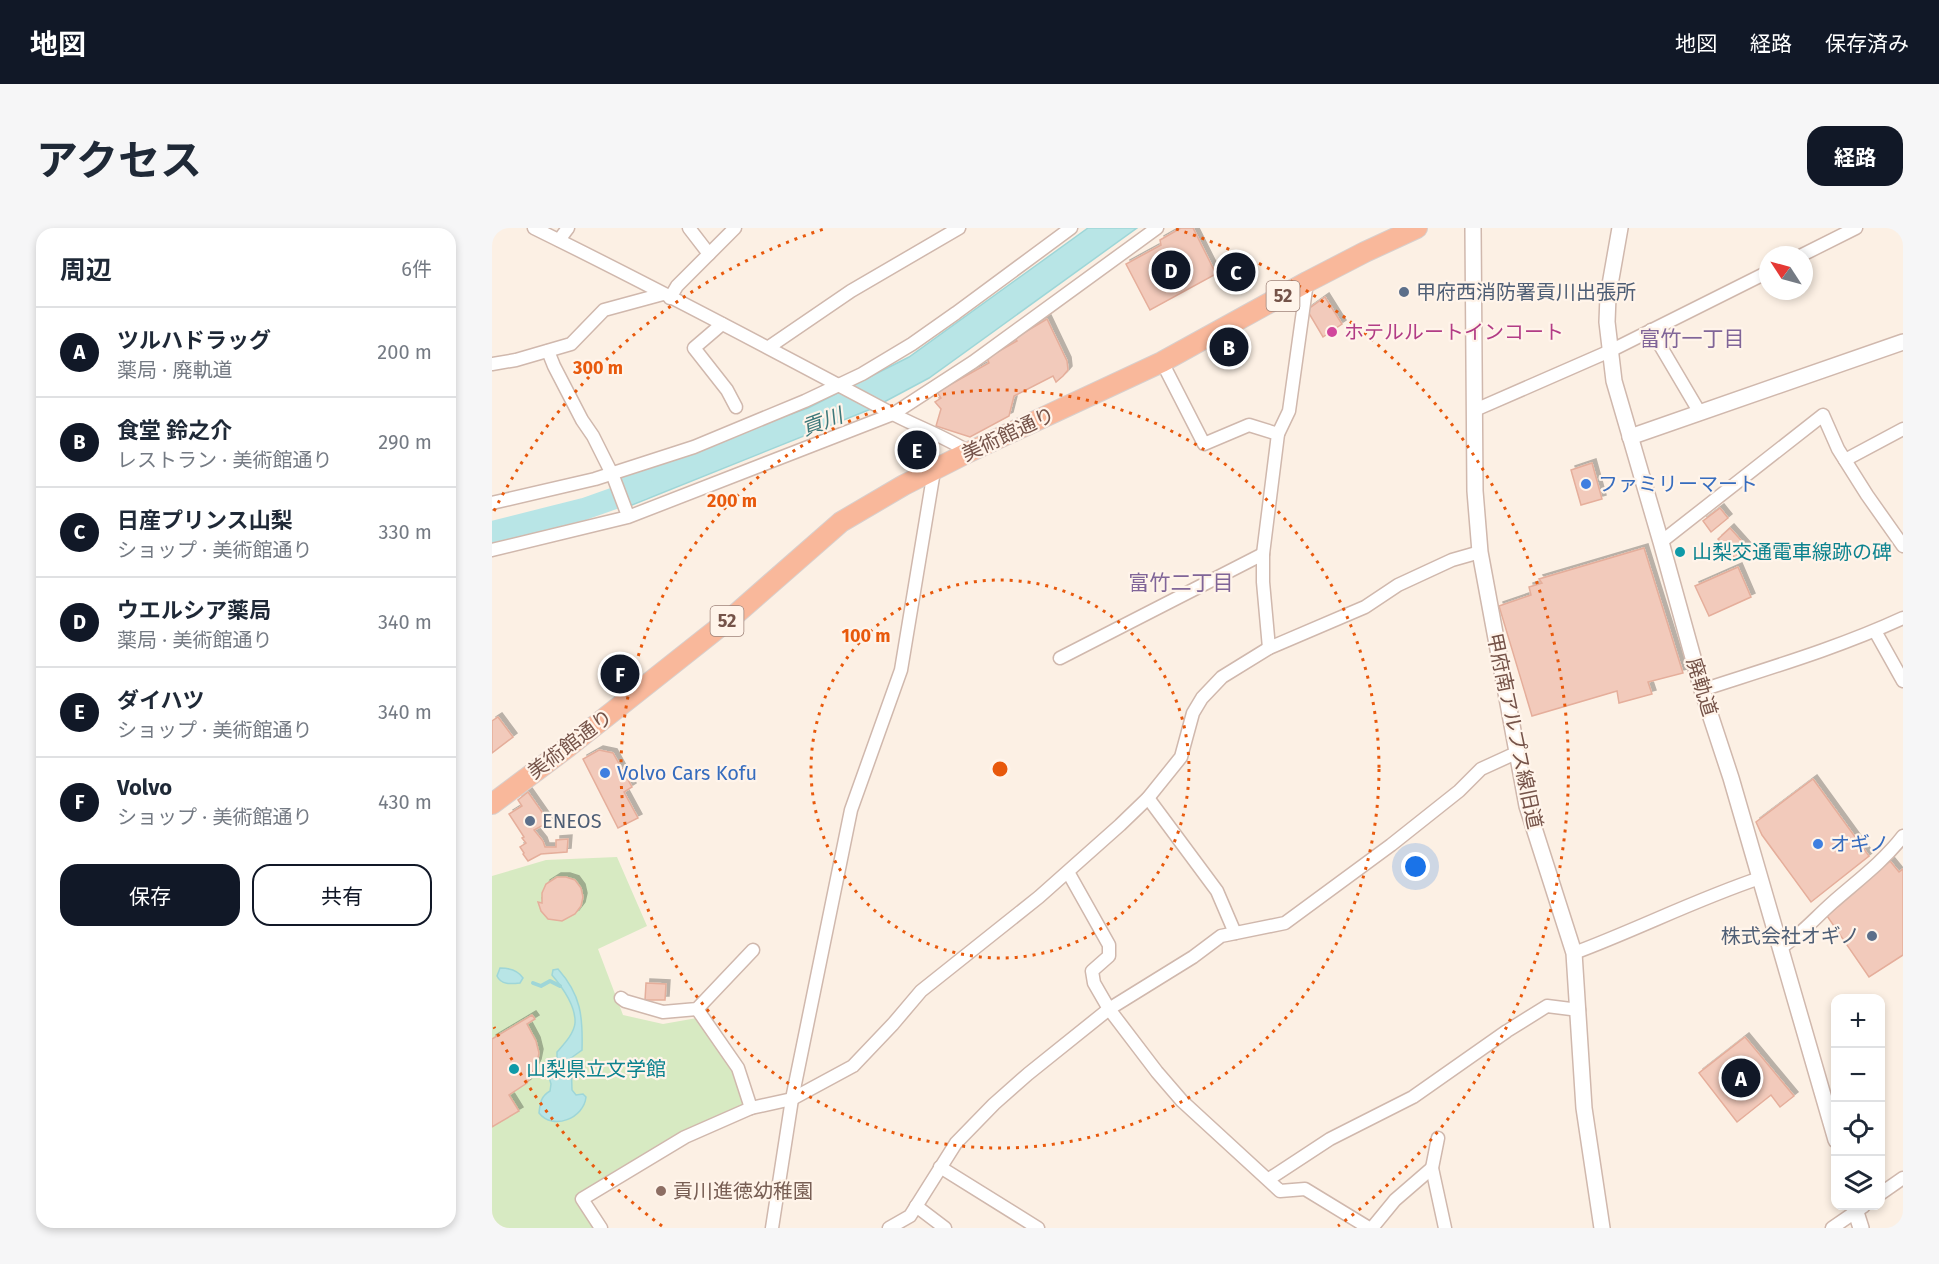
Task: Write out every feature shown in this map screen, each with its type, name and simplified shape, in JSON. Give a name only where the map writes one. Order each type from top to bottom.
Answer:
[{"type":"highway","name":"美術館通り","points":[[492,804],[736,614],[841,522],[892,492],[969,452],[1162,362],[1307,282],[1417,228]]},
{"type":"street","points":[[534,228],[969,452]]},
{"type":"street","points":[[559,240],[568,228]]},
{"type":"street","points":[[689,228],[709,254]]},
{"type":"street","points":[[492,364],[516,360],[571,344],[604,310],[667,296],[735,228]]},
{"type":"street","points":[[769,347],[850,291],[958,228]]},
{"type":"street","points":[[492,503],[612,475],[694,447],[841,385],[912,344],[1071,228]]},
{"type":"street","points":[[492,550],[628,517],[893,414],[973,362],[1157,228]]},
{"type":"street","name":"甲府南アルプス線旧道","points":[[1473,228],[1475,491],[1480,552],[1527,806],[1574,953],[1584,1108],[1602,1228]]},
{"type":"street","name":"廃軌道","points":[[1620,228],[1608,296],[1607,322],[1614,381],[1702,690],[1731,778],[1831,1123]]},
{"type":"street","points":[[1813,250],[1856,228]]},
{"type":"street","points":[[1475,410],[1610,351],[1759,276]]},
{"type":"street","points":[[1269,648],[1263,554],[1278,434],[1289,411],[1307,282]]},
{"type":"street","points":[[722,324],[694,348],[727,390],[736,407]]},
{"type":"street","points":[[1651,330],[1700,413]]},
{"type":"street","points":[[1630,437],[1903,342]]},
{"type":"street","points":[[548,351],[582,420],[593,436],[627,513]]},
{"type":"street","points":[[1162,362],[1204,444],[1249,425],[1278,434]]},
{"type":"street","points":[[1661,542],[1823,415],[1838,449],[1903,546]]},
{"type":"street","points":[[1845,460],[1903,429]]},
{"type":"street","points":[[772,1228],[792,1099],[851,810],[901,670],[934,471]]},
{"type":"street","points":[[601,1228],[582,1199],[685,1137],[751,1108],[792,1099],[853,1066],[921,992],[1068,872],[1148,798],[1181,757],[1193,713],[1202,698],[1222,677],[1269,648],[1365,607],[1398,585],[1452,560],[1480,552]]},
{"type":"street","points":[[1060,658],[1263,554]]},
{"type":"street","points":[[1702,690],[1806,656],[1875,631],[1903,618]]},
{"type":"street","points":[[1875,631],[1903,681]]},
{"type":"street","points":[[890,1228],[911,1217],[956,1143],[994,1104],[1109,1009],[1193,957],[1221,936],[1285,923],[1391,845],[1459,791],[1481,770],[1516,753]]},
{"type":"street","points":[[1148,798],[1217,891],[1235,933]]},
{"type":"street","points":[[1780,948],[1793,940],[1891,852],[1903,836]]},
{"type":"street","points":[[1068,872],[1109,945],[1108,956],[1092,970],[1094,983],[1109,1009],[1182,1101],[1281,1191],[1305,1189],[1370,1228],[1395,1200],[1431,1168]]},
{"type":"street","points":[[1574,953],[1730,888],[1760,878]]},
{"type":"street","points":[[621,998],[663,1012],[697,1009],[753,950]]},
{"type":"street","points":[[1269,1179],[1330,1139],[1413,1097],[1547,1006],[1579,1010]]},
{"type":"street","points":[[697,1009],[738,1068],[751,1108]]},
{"type":"street","points":[[1438,1138],[1431,1168],[1445,1228]]},
{"type":"street","points":[[940,1167],[1038,1228]]},
{"type":"street","points":[[1885,1191],[1903,1178]]},
{"type":"street","points":[[1832,1228],[1854,1210]]},
{"type":"street","points":[[1858,1210],[1861,1228]]},
{"type":"street","points":[[911,1217],[945,1228]]},
{"type":"green space","points":[[617,857],[647,926],[598,949],[623,1015],[663,1024],[697,1018],[733,1071],[744,1108],[578,1198],[596,1228],[492,1228],[492,876],[546,860]]},
{"type":"water","points":[[1088,228],[1137,228],[929,378],[871,409],[627,507],[616,477],[808,408],[909,357]]},
{"type":"water","points":[[500,968],[513,970],[523,978],[520,983],[504,982],[497,976]]},
{"type":"water","points":[[558,969],[572,988],[579,1006],[582,1050],[571,1058],[572,1090],[576,1095],[583,1094],[586,1097],[580,1111],[574,1116],[567,1120],[552,1121],[539,1113],[540,1106],[545,1095],[550,1091],[549,1077],[557,1067],[557,1052],[570,1035],[575,1023],[571,1004],[552,975],[553,970]]},
{"type":"building","points":[[1181,228],[1193,228],[1216,274],[1150,310],[1126,264],[1161,245],[1160,240]]},
{"type":"building","points":[[1325,297],[1342,324],[1323,337],[1307,310]]},
{"type":"building","points":[[1047,319],[1067,361],[1068,370],[1063,376],[1056,382],[1053,376],[1014,396],[1009,416],[970,437],[936,426],[941,409],[935,402],[941,398],[937,392],[989,363],[987,358],[1017,341],[1015,338]]},
{"type":"building","name":"ファミリーマート","points":[[1592,463],[1602,499],[1581,505],[1571,470]]},
{"type":"building","points":[[1720,508],[1728,518],[1711,532],[1703,521]]},
{"type":"building","points":[[1730,528],[1747,547],[1735,558],[1718,539]]},
{"type":"building","points":[[1644,548],[1683,673],[1648,682],[1652,694],[1619,703],[1617,691],[1532,716],[1499,606],[1531,595],[1529,587],[1542,583],[1539,579]]},
{"type":"building","points":[[1738,567],[1751,597],[1709,616],[1695,586]]},
{"type":"building","points":[[498,717],[513,737],[492,753],[492,721]]},
{"type":"building","points":[[599,750],[613,753],[632,787],[624,792],[638,818],[618,828],[583,759]]},
{"type":"building","points":[[1813,779],[1869,856],[1811,902],[1762,835],[1756,822]]},
{"type":"building","points":[[528,792],[549,822],[534,830],[545,847],[556,847],[556,840],[568,839],[567,852],[541,854],[528,861],[523,854],[520,847],[526,843],[522,838],[524,837],[509,814],[522,806],[518,800]]},
{"type":"building","name":"株式会社オギノ","points":[[1890,861],[1899,872],[1903,869],[1903,955],[1869,977],[1827,916]]},
{"type":"building","points":[[557,877],[575,880],[581,888],[583,897],[581,906],[575,914],[562,921],[548,919],[541,911],[538,902],[542,903],[542,893],[546,884]]},
{"type":"building","points":[[646,983],[666,984],[665,1000],[645,1000]]},
{"type":"building","name":"山梨県立文学館","points":[[532,1015],[535,1019],[527,1024],[536,1041],[539,1053],[537,1063],[527,1083],[509,1095],[519,1111],[492,1127],[492,1039]]},
{"type":"building","points":[[1745,1037],[1794,1096],[1780,1107],[1771,1095],[1737,1122],[1699,1073]]},
{"type":"waterway","name":"貢川","points":[[492,532],[584,509],[643,488]]},
{"type":"waterway","points":[[533,983],[541,986],[550,981],[560,986]]},
{"type":"place","name":"ウエルシア薬局","points":[[1171,270]]},
{"type":"place","name":"日産プリンス山梨","points":[[1236,272]]},
{"type":"place","name":"甲府西消防署貢川出張所","points":[[1404,292]]},
{"type":"place","name":"ホテルルートインコート","points":[[1332,332]]},
{"type":"place","name":"食堂 鈴之介","points":[[1229,347]]},
{"type":"place","name":"ダイハツ","points":[[917,450]]},
{"type":"place","name":"ファミリーマート","points":[[1586,484]]},
{"type":"place","name":"山梨交通電車線跡の碑","points":[[1680,552]]},
{"type":"place","name":"Volvo","points":[[620,674]]},
{"type":"place","name":"Volvo Cars Kofu","points":[[605,773]]},
{"type":"place","name":"ENEOS","points":[[530,821]]},
{"type":"place","name":"オギノ","points":[[1818,844]]},
{"type":"place","name":"株式会社オギノ","points":[[1872,936]]},
{"type":"place","name":"山梨県立文学館","points":[[514,1069]]},
{"type":"place","name":"ツルハドラッグ","points":[[1741,1078]]},
{"type":"place","name":"貢川進徳幼稚園","points":[[661,1191]]},
{"type":"district","name":"富竹一丁目","points":[[1692,339]]},
{"type":"district","name":"富竹二丁目","points":[[1181,583]]}]
